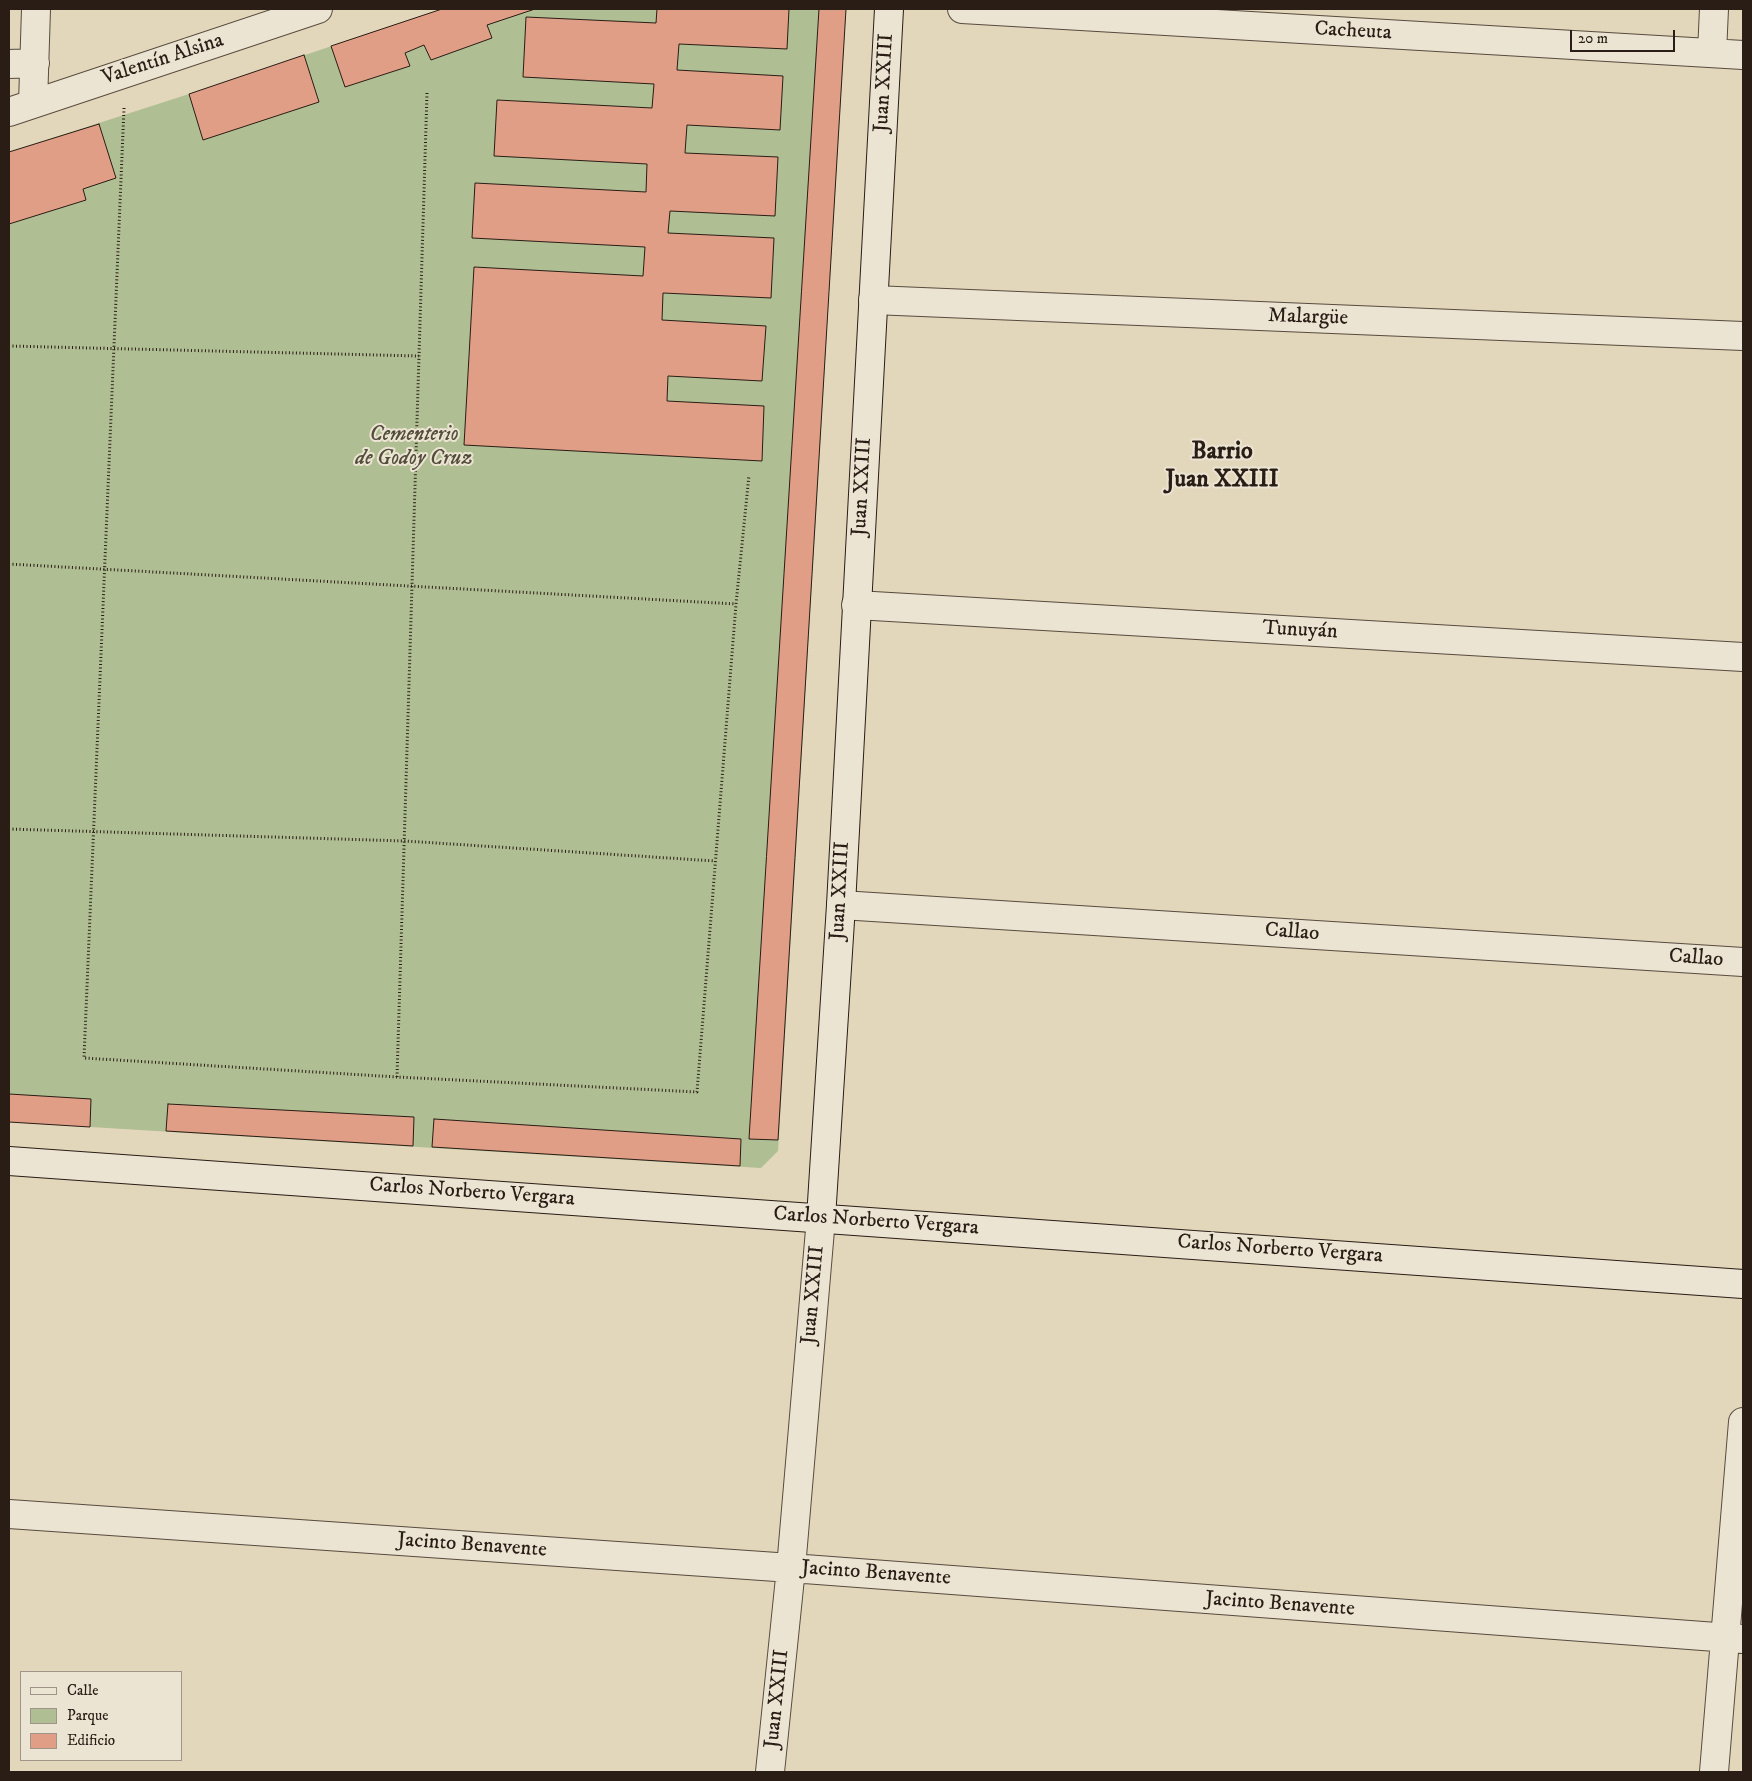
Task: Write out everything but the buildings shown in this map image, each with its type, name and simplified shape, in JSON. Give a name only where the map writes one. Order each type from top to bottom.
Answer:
[{"type":"street","points":[[21,108],[22,63],[36,9]]},
{"type":"street","name":"Valentín Alsina","points":[[21,108],[318,9]]},
{"type":"street","name":"Juan XXIII","points":[[770,1772],[791,1568],[821,1218],[841,905],[889,9]]},
{"type":"street","name":"Cacheuta","points":[[962,9],[1743,55]]},
{"type":"street","points":[[1712,53],[1714,9]]},
{"type":"street","name":"Malargüe","points":[[873,300],[1743,336]]},
{"type":"street","name":"Tunuyán","points":[[856,605],[1743,657]]},
{"type":"street","name":"Callao","points":[[841,905],[1743,962]]},
{"type":"street","name":"Carlos Norberto Vergara","points":[[9,1160],[1743,1284]]},
{"type":"street","points":[[1714,1772],[1735,1638],[1743,1422]]},
{"type":"street","name":"Jacinto Benavente","points":[[9,1514],[791,1568],[1735,1638]]},
{"type":"path","points":[[128,72],[124,114],[84,1058],[397,1077],[697,1092],[736,604],[749,475]]},
{"type":"path","points":[[397,1077],[427,94]]},
{"type":"path","points":[[9,346],[419,356]]},
{"type":"path","points":[[9,564],[736,604]]},
{"type":"path","points":[[9,829],[405,841],[715,861]]},
{"type":"green space","name":"Cementerio de Godoy Cruz","points":[[442,9],[846,9],[778,1151],[761,1168],[9,1122],[9,152]]},
{"type":"district","name":"Barrio Juan XXIII","points":[[1222,467]]}]
